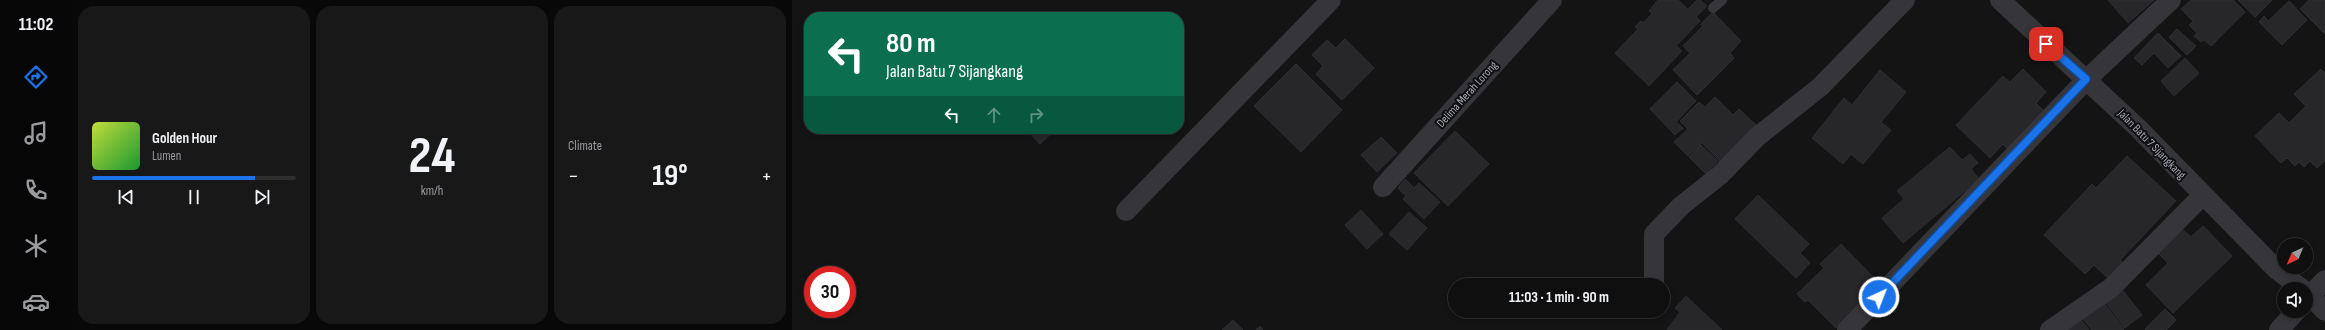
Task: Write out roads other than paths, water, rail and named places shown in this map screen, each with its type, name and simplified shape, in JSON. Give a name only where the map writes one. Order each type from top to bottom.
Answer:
[{"type":"street","points":[[1126,211],[1331,0]]},
{"type":"street","name":"Delima Merah Lorong","points":[[1382,187],[1552,0]]},
{"type":"street","points":[[1654,278],[1654,234],[1681,206],[1720,175],[1757,136],[1820,87],[1905,0]]},
{"type":"street","name":"Jalan Batu 7 Sijangkang","points":[[2000,0],[2056,55],[2086,79],[2202,196],[2276,269],[2292,282]]},
{"type":"street","points":[[1847,330],[2086,79],[2171,0]]},
{"type":"street","points":[[2050,330],[2111,288],[2202,196]]},
{"type":"street","points":[[2313,289],[2325,280]]},
{"type":"street","name":"Jalan Batu 7 Sijangkang","points":[[2313,300],[2325,311]]},
{"type":"street","points":[[2279,330],[2290,318]]},
{"type":"lane","points":[[1713,8],[1722,0]]}]
